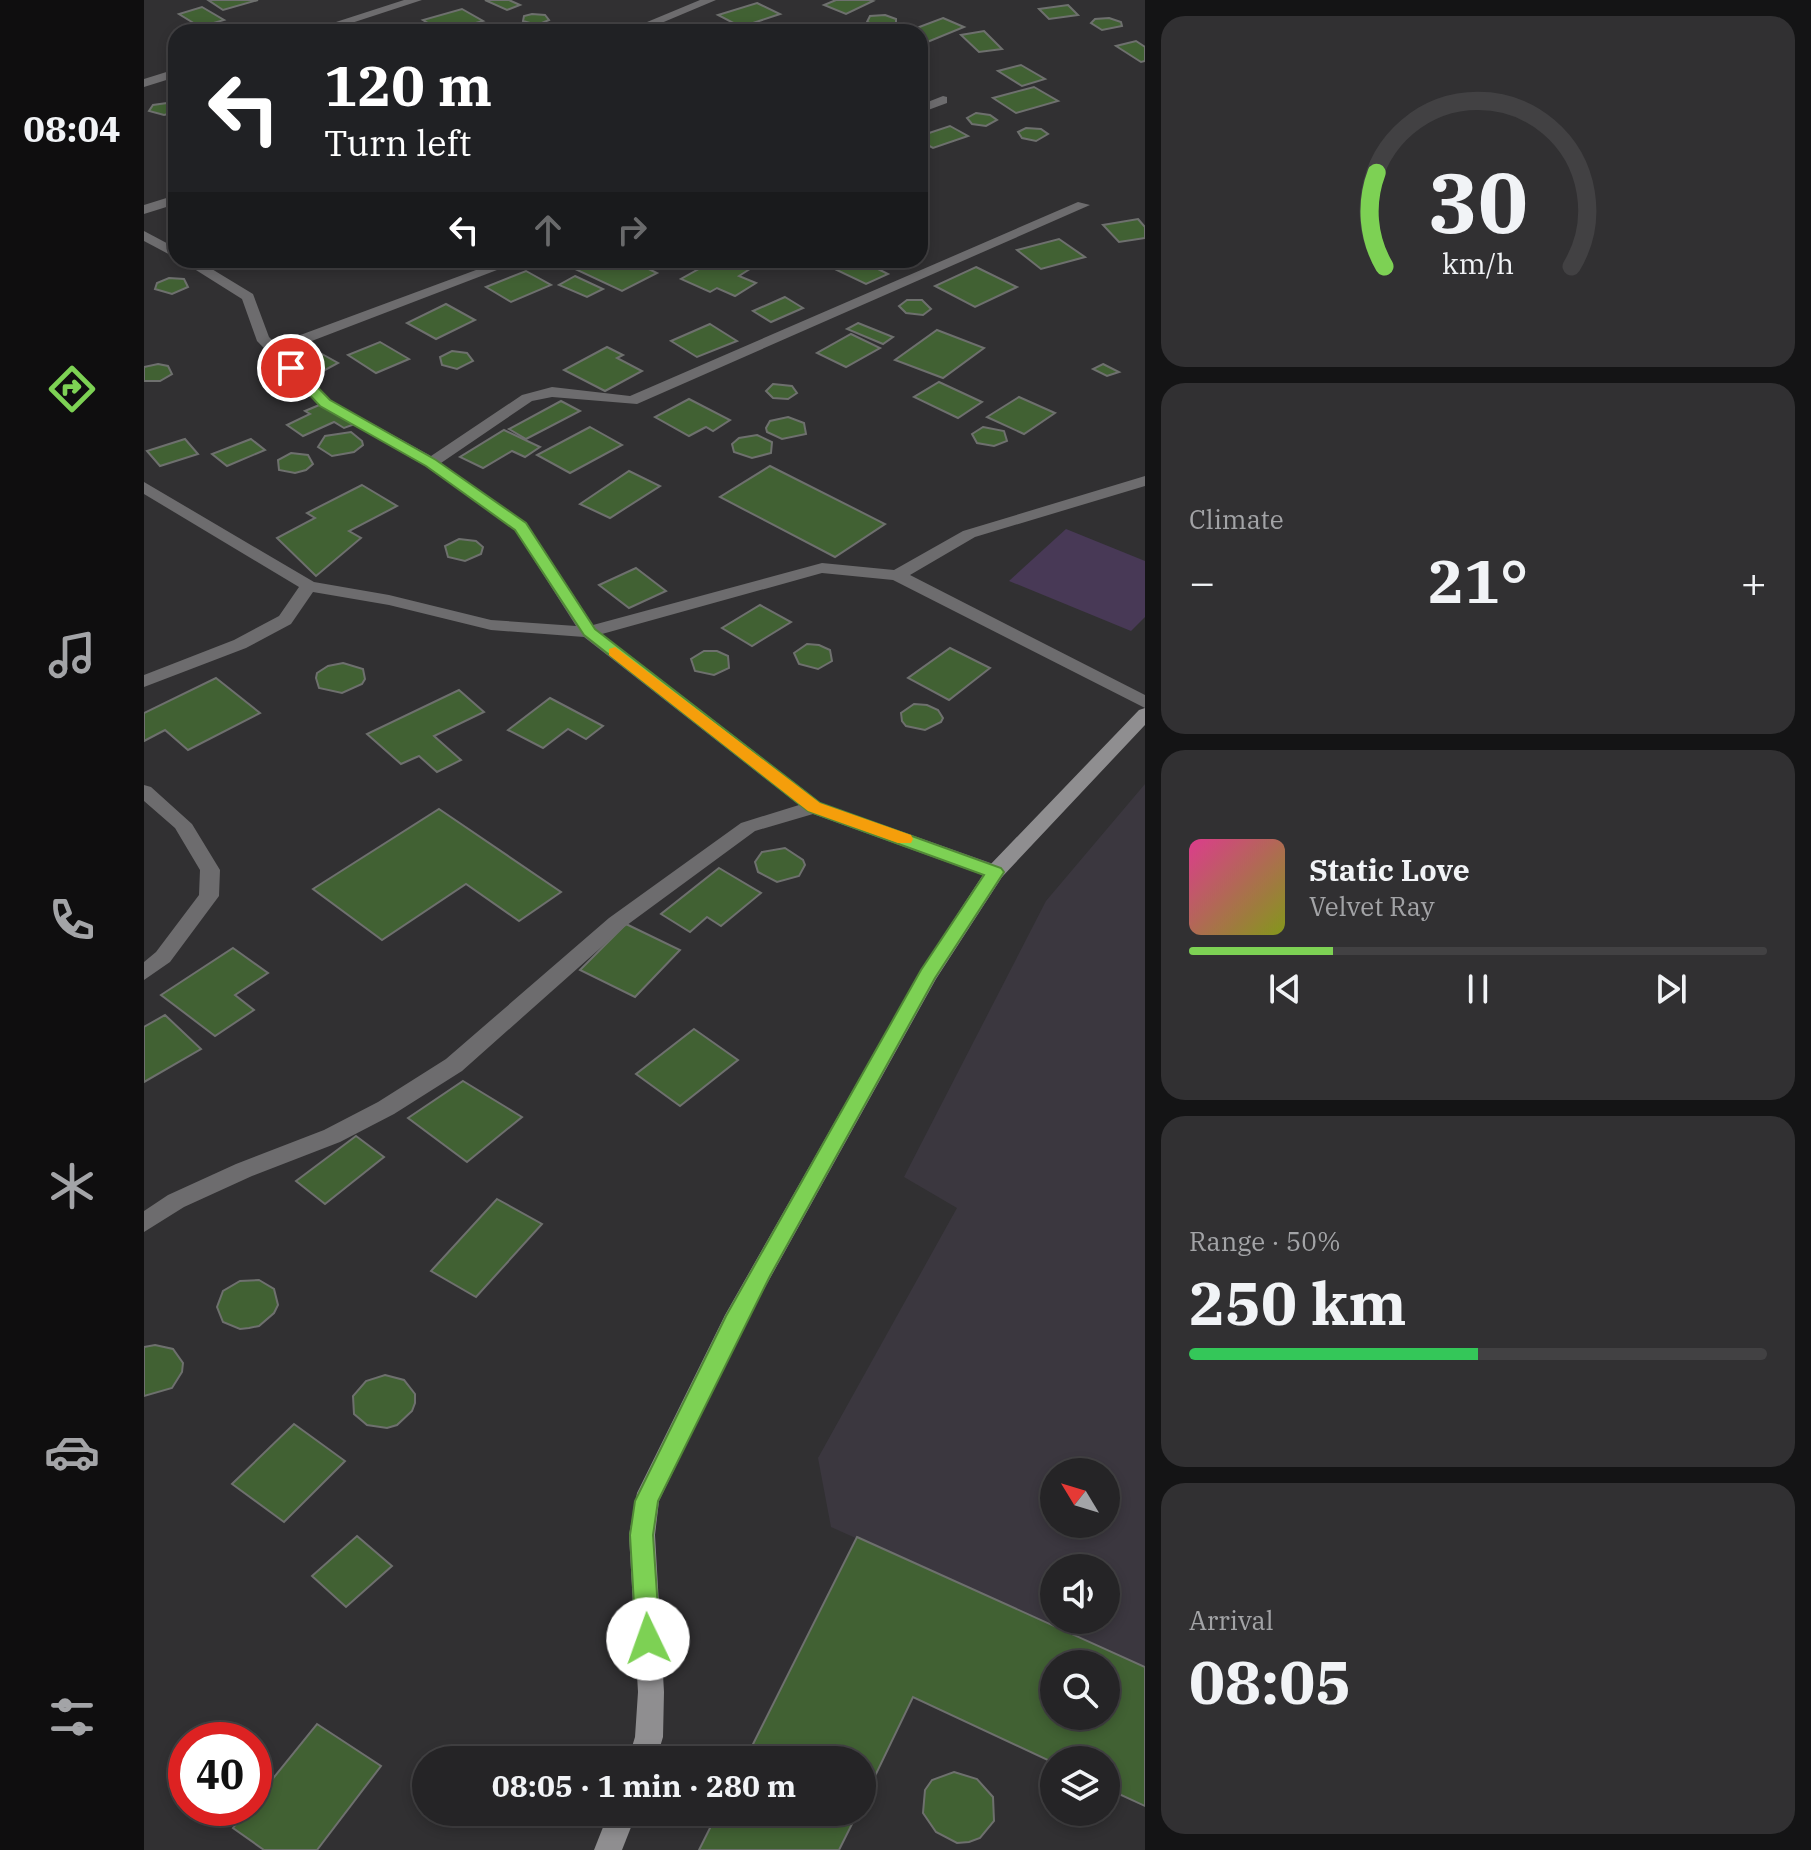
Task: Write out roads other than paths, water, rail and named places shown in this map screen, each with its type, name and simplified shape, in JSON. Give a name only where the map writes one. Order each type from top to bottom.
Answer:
[{"type":"street","points":[[337,24],[416,0]]},
{"type":"street","points":[[649,24],[710,0]]},
{"type":"street","points":[[144,83],[168,76]]},
{"type":"street","points":[[928,106],[943,100]]},
{"type":"street","points":[[144,210],[168,202]]},
{"type":"street","points":[[431,463],[527,398],[552,392],[632,401],[1083,205]]},
{"type":"street","points":[[144,235],[168,249]]},
{"type":"street","points":[[200,268],[248,297],[262,338],[325,403],[431,463],[521,527],[589,632],[814,807],[995,872]]},
{"type":"street","points":[[274,350],[494,268]]},
{"type":"street","points":[[897,575],[969,534],[1145,481]]},
{"type":"street","points":[[144,487],[309,586],[389,600],[491,625],[589,632],[822,568],[897,575],[1145,702]]},
{"type":"street","points":[[144,681],[240,644],[285,620],[309,586]]},
{"type":"street","points":[[646,1746],[651,1692],[642,1535],[646,1501],[733,1322],[928,975],[995,872],[1145,714]]},
{"type":"street","points":[[144,791],[182,824],[210,870],[209,896],[163,957],[144,973]]},
{"type":"street","points":[[144,1223],[176,1201],[244,1170],[332,1136],[386,1108],[454,1065],[616,923],[748,827],[814,807]]},
{"type":"street","points":[[608,1850],[617,1826]]}]
